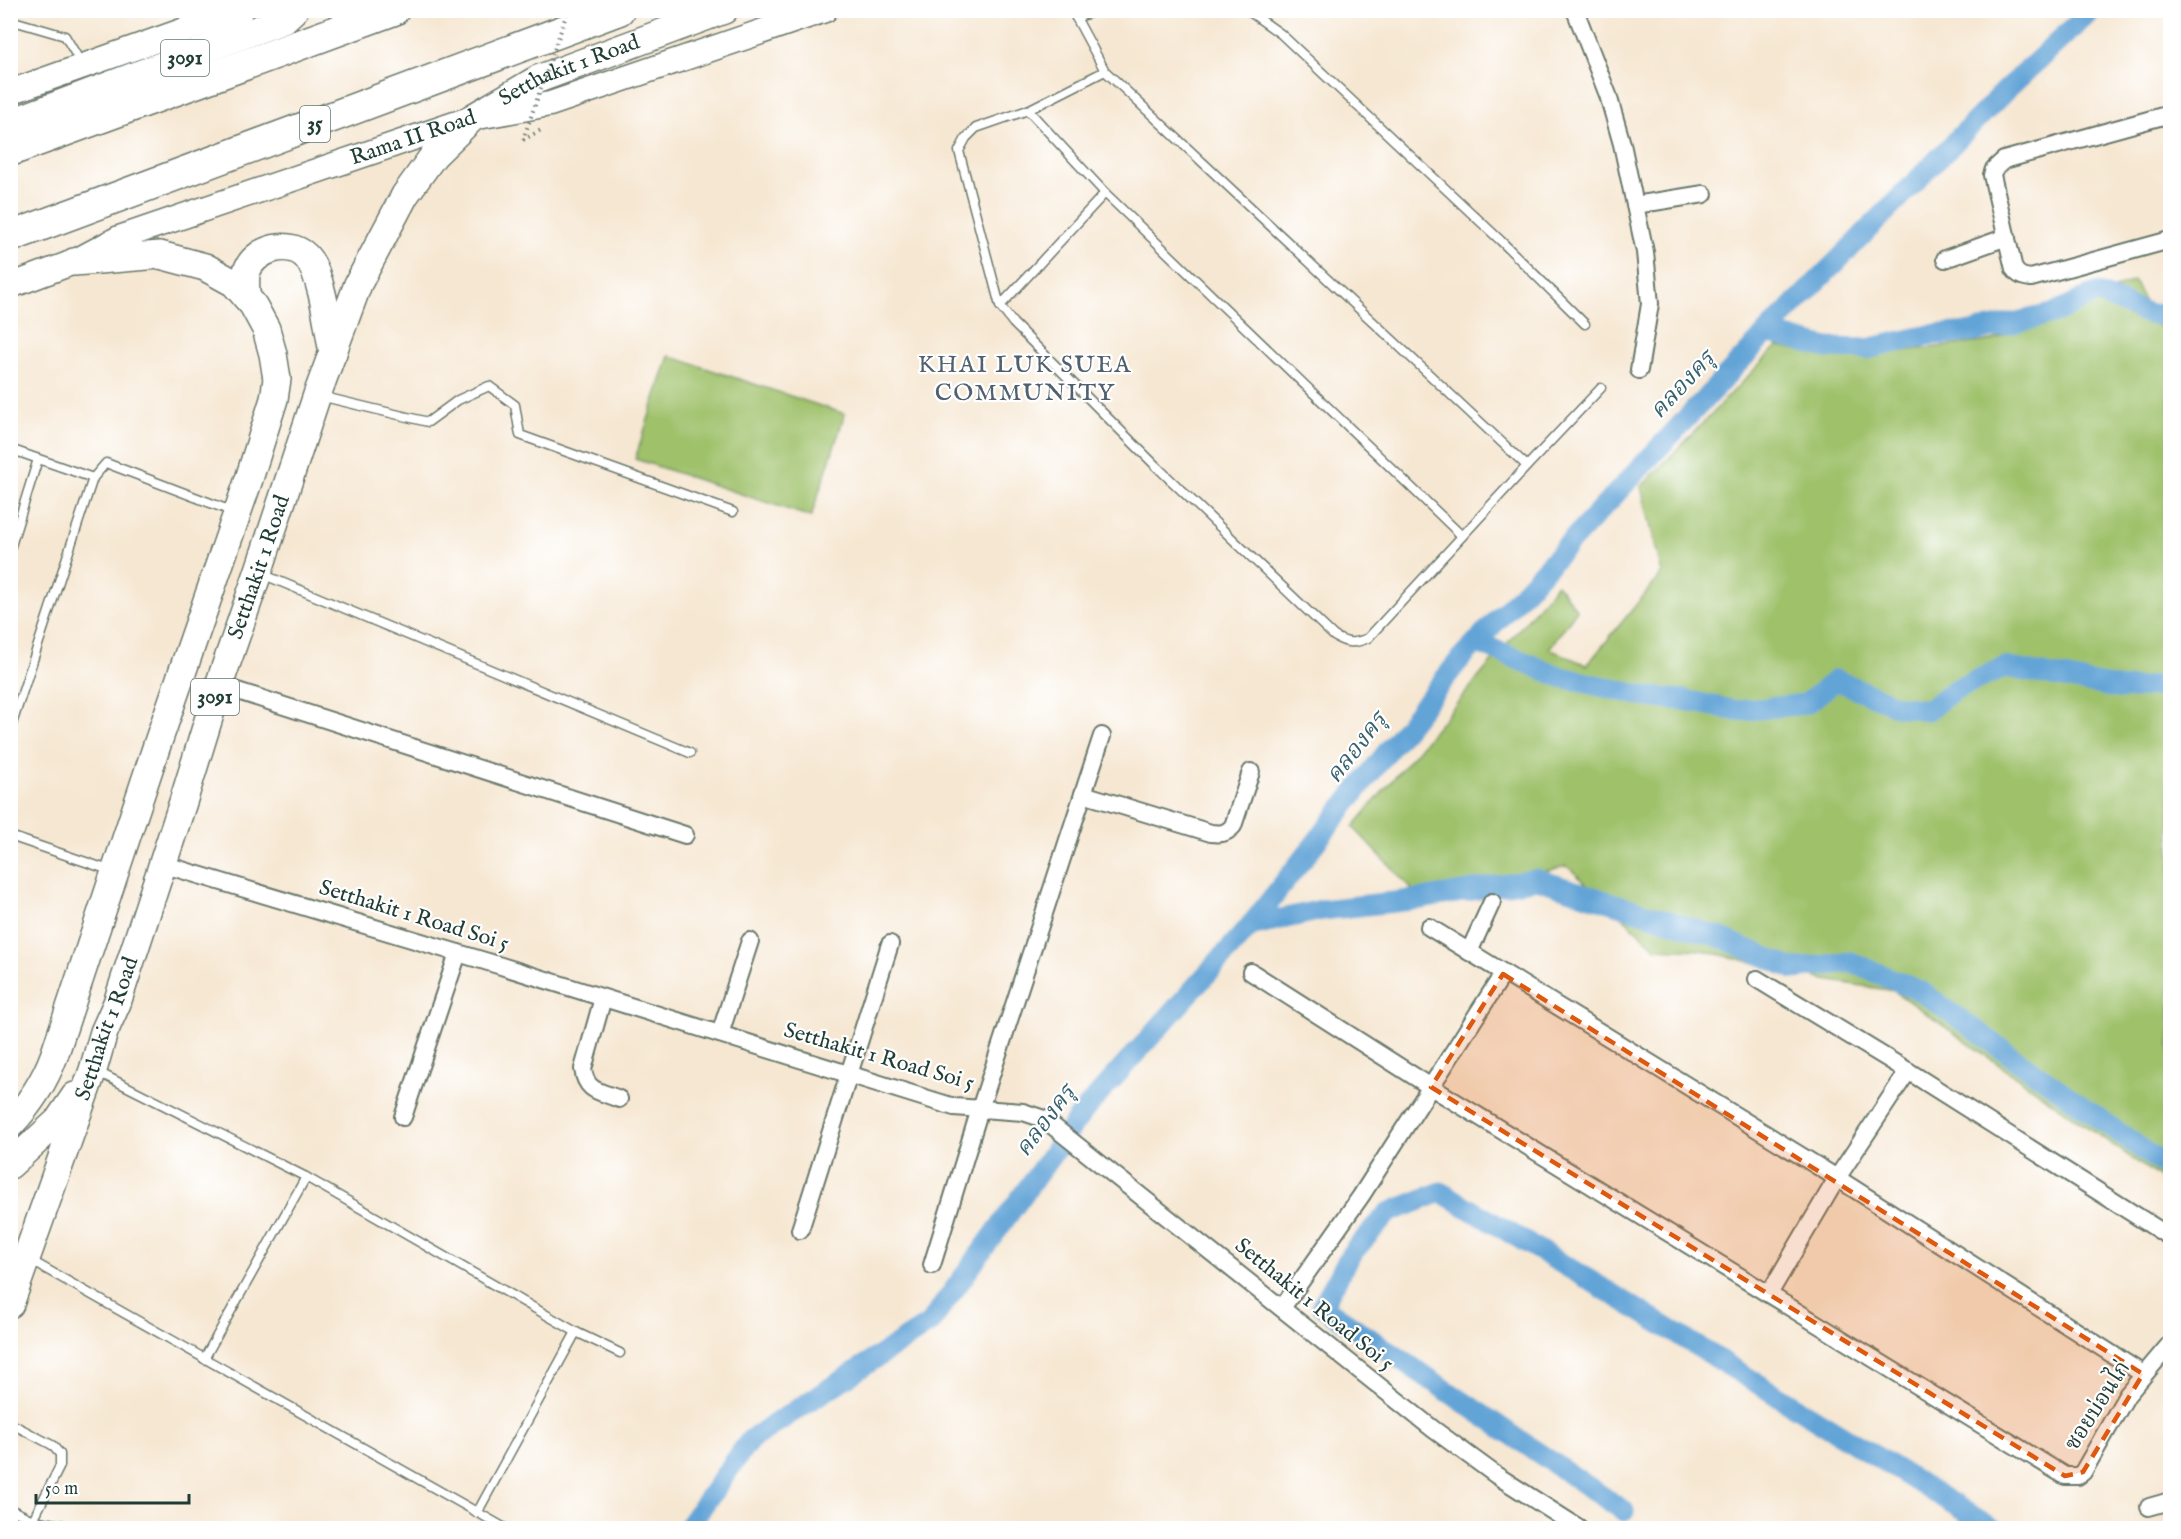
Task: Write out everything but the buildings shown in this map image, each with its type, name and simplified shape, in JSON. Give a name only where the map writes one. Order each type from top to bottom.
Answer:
[{"type":"highway","points":[[10,151],[394,10]]},
{"type":"highway","name":"Rama II Road","points":[[10,237],[619,10]]},
{"type":"main road","points":[[289,15],[308,10]]},
{"type":"main road","name":"Setthakit 1 Road","points":[[10,1304],[93,1070],[104,1032],[117,1003],[219,685],[317,395],[358,284],[405,195],[434,155],[472,118],[538,79],[724,10]]},
{"type":"main road","name":"Rama II Road","points":[[10,286],[74,262],[119,238],[472,118],[550,104],[825,10]]},
{"type":"main road","points":[[10,92],[239,11]]},
{"type":"main road","name":"3091","points":[[10,123],[289,15]]},
{"type":"main road","points":[[246,297],[246,273],[256,257],[267,250],[278,248],[292,248],[300,251],[307,257],[315,274],[333,353]]},
{"type":"main road","name":"Setthakit 1 Road","points":[[10,1125],[35,1096],[46,1077],[237,513],[274,399],[277,379],[266,329],[246,297],[234,283],[205,267],[160,255],[74,262]]},
{"type":"main road","points":[[10,1165],[58,1121],[79,1090],[104,1032]]},
{"type":"street","points":[[1575,10],[1608,95],[1622,144],[1645,252],[1650,304],[1639,370]]},
{"type":"street","points":[[2170,114],[2004,160],[1998,164],[1992,175],[2014,269],[2018,275],[2031,278],[2170,240]]},
{"type":"street","points":[[1635,205],[1704,194]]},
{"type":"street","points":[[1945,259],[2007,237]]},
{"type":"street","points":[[219,685],[685,834]]},
{"type":"street","points":[[932,1265],[980,1109],[1102,736]]},
{"type":"street","points":[[1083,794],[1211,833],[1222,834],[1233,826],[1251,772]]},
{"type":"street","name":"Setthakit 1 Road Soi 5","points":[[162,864],[954,1107],[1023,1112],[1044,1119],[1433,1430],[1496,1475],[1579,1528]]},
{"type":"street","points":[[1468,952],[1492,902]]},
{"type":"street","points":[[1429,927],[1837,1178],[2143,1374]]},
{"type":"street","points":[[720,1034],[750,941]]},
{"type":"street","points":[[800,1230],[890,944]]},
{"type":"street","points":[[403,1118],[458,953]]},
{"type":"street","points":[[1251,972],[1431,1087],[1768,1294],[1837,1178],[1908,1071]]},
{"type":"street","points":[[1282,1308],[1360,1196],[1503,974]]},
{"type":"street","points":[[1757,979],[1908,1071],[2170,1237]]},
{"type":"street","points":[[603,998],[584,1069],[585,1077],[587,1084],[619,1099]]},
{"type":"street","name":"ซอยบ่อนไก่","points":[[1768,1294],[2058,1472],[2072,1477],[2083,1472],[2127,1395],[2170,1344]]},
{"type":"street","points":[[2149,1507],[2170,1501]]},
{"type":"lane","points":[[1097,10],[1074,14],[1105,71],[1527,466]]},
{"type":"lane","points":[[1247,10],[1281,34],[1502,240],[1585,324]]},
{"type":"lane","points":[[10,20],[65,36],[83,66]]},
{"type":"lane","points":[[1105,71],[1028,110],[976,128],[966,138],[959,151],[1000,306],[1013,323],[1156,466],[1334,636],[1344,642],[1355,644],[1368,638],[1601,388]]},
{"type":"lane","points":[[1028,110],[1105,193],[1462,536]]},
{"type":"lane","points":[[1000,306],[1105,193]]},
{"type":"lane","points":[[317,395],[428,422],[458,400],[489,386],[515,405],[520,435],[734,512]]},
{"type":"lane","points":[[10,449],[93,478]]},
{"type":"lane","points":[[10,549],[38,459]]},
{"type":"lane","points":[[10,730],[93,478],[106,463],[237,513]]},
{"type":"lane","points":[[258,573],[690,753]]},
{"type":"lane","points":[[10,836],[115,872]]},
{"type":"lane","points":[[93,1070],[306,1177],[576,1332],[620,1353]]},
{"type":"lane","points":[[204,1359],[306,1177]]},
{"type":"lane","points":[[27,1259],[506,1528]]},
{"type":"lane","points":[[477,1513],[576,1332]]},
{"type":"lane","points":[[10,1423],[52,1445],[60,1454],[60,1466],[33,1520]]},
{"type":"lane","points":[[10,1509],[33,1520],[79,1528]]},
{"type":"path","points":[[523,140],[568,10]]},
{"type":"highlighted area","points":[[1503,974],[2143,1374],[2083,1472],[2065,1476],[1431,1087]]},
{"type":"green space","points":[[2134,281],[2157,326],[2170,324],[2170,1185],[1894,991],[1825,980],[1701,950],[1656,948],[1567,866],[1421,899],[1353,827],[1557,584],[1577,610],[1549,649],[1587,665],[1662,573],[1641,487],[1777,346],[1839,358],[1991,341]]},
{"type":"green space","points":[[669,356],[845,414],[811,517],[635,459]]},
{"type":"waterway","name":"คลองครุ","points":[[687,1528],[750,1440],[930,1323],[1082,1113],[1250,926],[1457,663],[1775,324],[2006,90],[2092,10]]},
{"type":"waterway","points":[[1767,332],[1827,348],[1867,349],[1929,335],[1973,332],[2052,314],[2096,293],[2149,314],[2170,315]]},
{"type":"waterway","points":[[1476,642],[1561,677],[1648,697],[1685,700],[1737,711],[1806,704],[1836,680],[1897,706],[1928,710],[1954,690],[2005,667],[2122,689],[2170,685]]},
{"type":"waterway","points":[[1250,926],[1322,910],[1421,899],[1537,879],[1722,938],[1793,969],[1851,962],[1922,992],[2170,1169]]},
{"type":"waterway","points":[[1624,1511],[1322,1306],[1351,1254],[1388,1213],[1441,1192],[1596,1284],[1992,1528]]},
{"type":"district","name":"KHAI LUK SUEA COMMUNITY","points":[[1025,379]]}]
